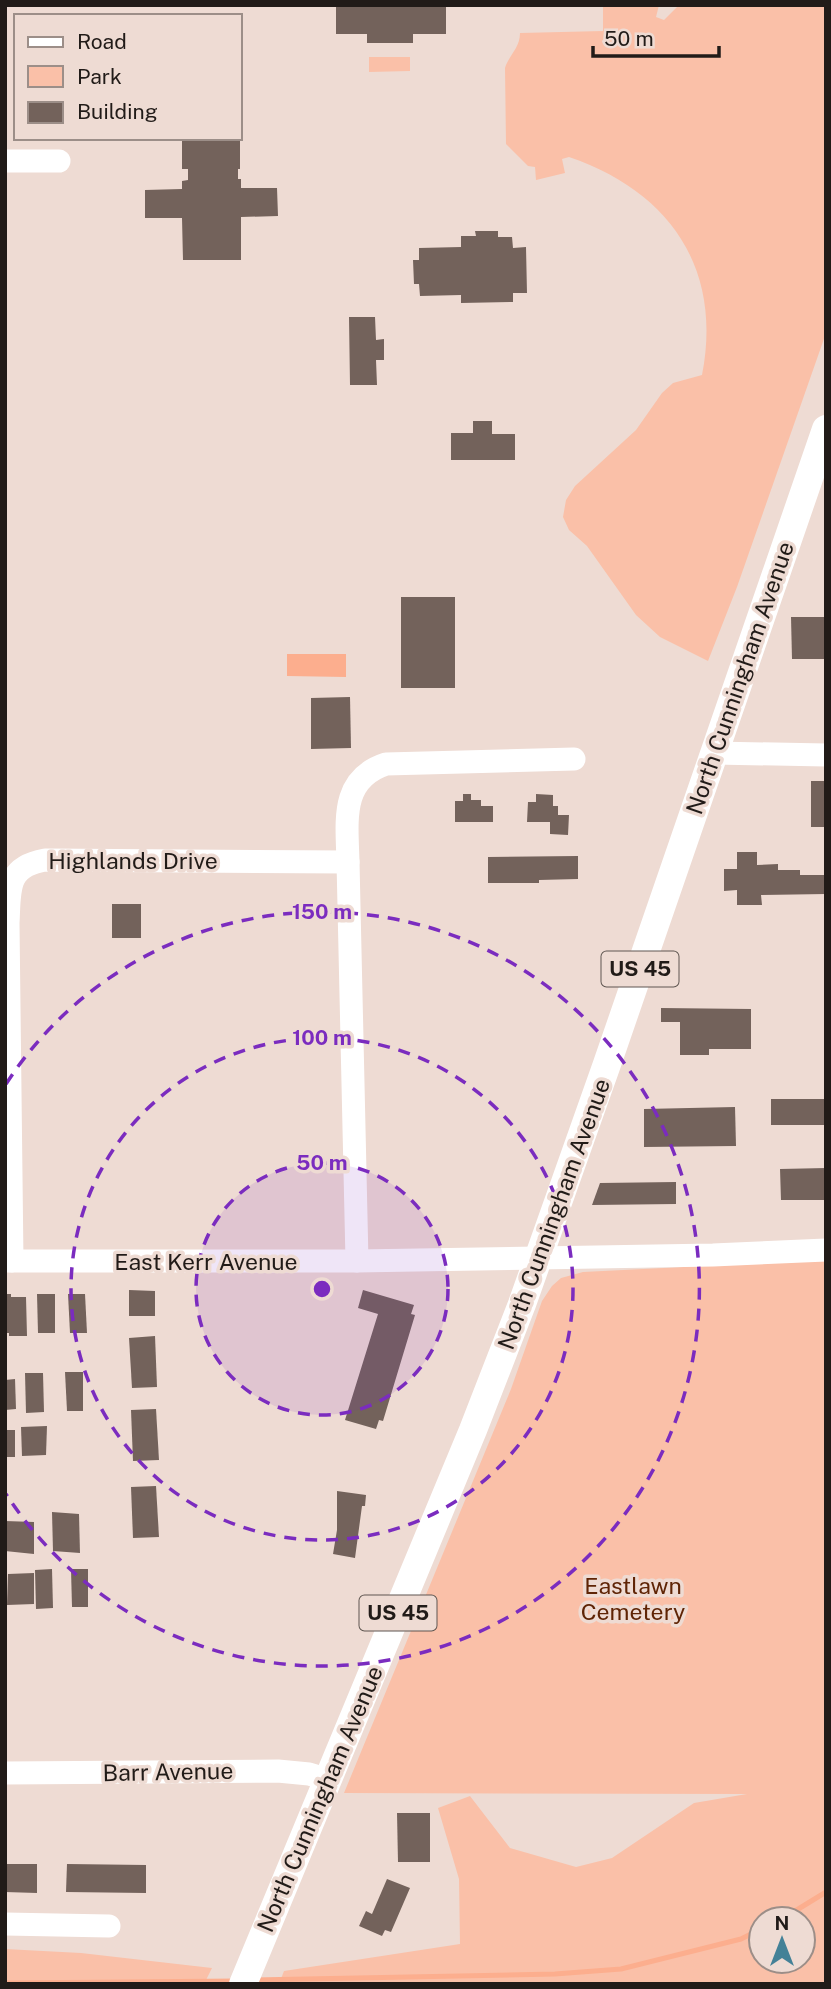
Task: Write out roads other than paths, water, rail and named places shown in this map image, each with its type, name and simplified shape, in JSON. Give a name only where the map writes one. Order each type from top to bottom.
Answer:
[{"type":"main road","name":"North Cunningham Avenue","points":[[247,1974],[473,1430],[539,1259],[826,429]]},
{"type":"street","points":[[5,161],[60,161]]},
{"type":"street","points":[[714,753],[826,755]]},
{"type":"street","points":[[357,1261],[348,862],[350,795],[361,777],[371,769],[386,764],[574,759]]},
{"type":"street","name":"Highlands Drive","points":[[8,1261],[8,923],[10,885],[20,869],[29,863],[45,860],[348,862]]},
{"type":"street","name":"East Kerr Avenue","points":[[8,1261],[539,1259],[826,1250]]},
{"type":"street","name":"Barr Avenue","points":[[5,1773],[278,1771],[309,1774],[329,1780]]},
{"type":"street","points":[[5,1924],[109,1926]]},
{"type":"waterway","points":[[805,1905],[826,1892]]},
{"type":"waterway","points":[[253,1980],[555,1974],[621,1969],[747,1936]]},
{"type":"waterway","points":[[5,1983],[237,1981]]},
{"type":"park label","name":"Eastlawn Cemetery","points":[[633,1599]]}]
